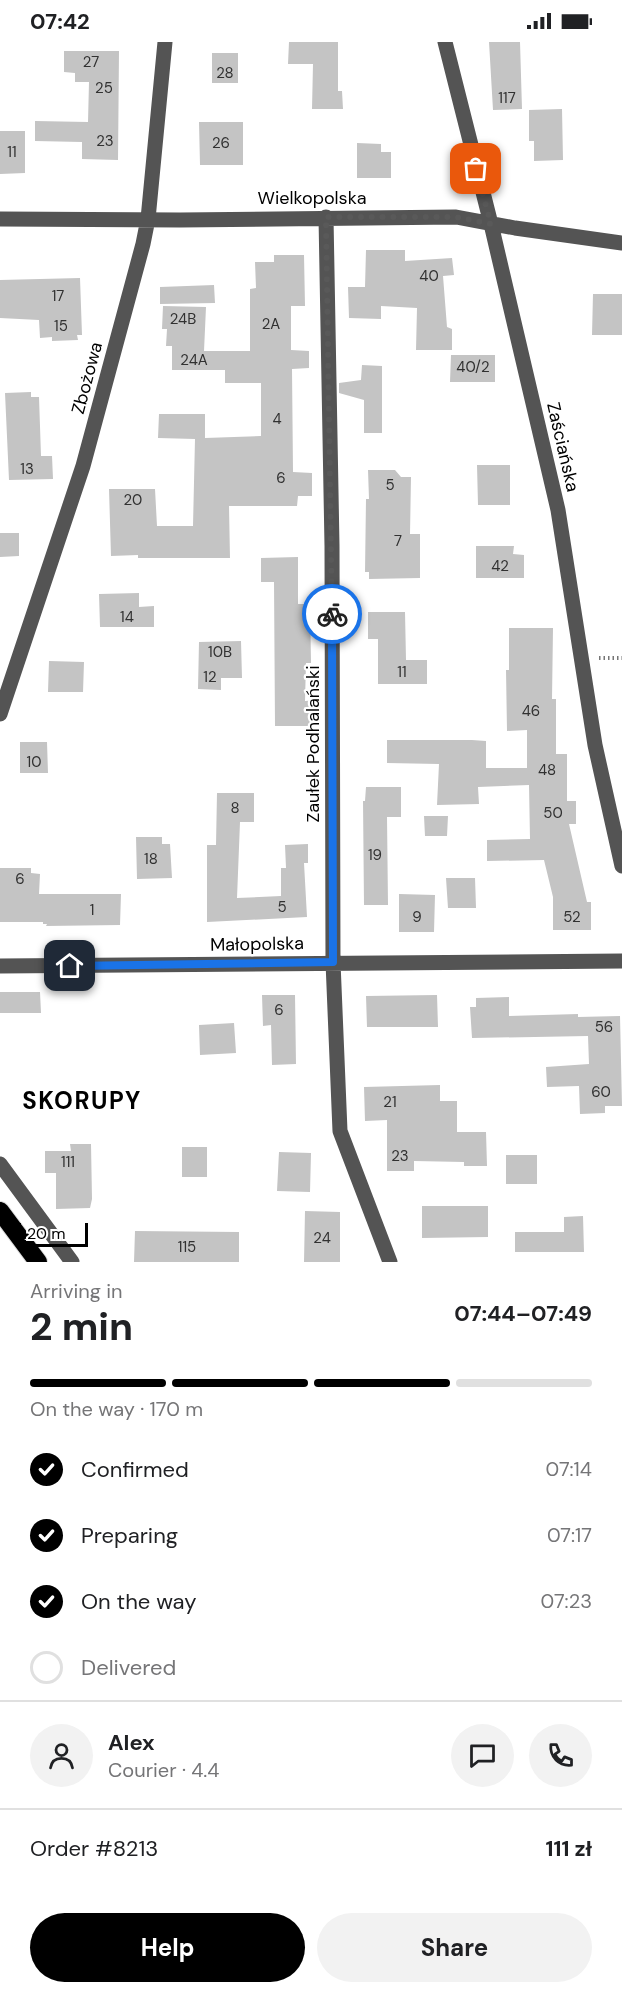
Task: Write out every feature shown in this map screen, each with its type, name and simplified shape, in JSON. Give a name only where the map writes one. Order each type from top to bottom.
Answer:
[{"type":"highway","points":[[0,1211],[38,1262]]},
{"type":"street","name":"Zbożowa","points":[[0,714],[83,466],[115,354],[148,219],[165,42]]},
{"type":"street","name":"Zaściańska","points":[[445,42],[491,224],[558,510],[595,745],[618,830],[622,866]]},
{"type":"street","name":"Zaułek Podhalański","points":[[326,217],[332,546],[333,962],[340,1131],[390,1262]]},
{"type":"street","name":"Wielkopolska","points":[[0,219],[456,217],[622,243]]},
{"type":"street","name":"Małopolska","points":[[0,966],[622,961]]},
{"type":"street","points":[[0,1164],[72,1262]]},
{"type":"building","points":[[289,42],[338,42],[338,91],[342,91],[343,109],[312,109],[313,64],[288,64]]},
{"type":"building","points":[[489,42],[520,42],[522,109],[493,110]]},
{"type":"building","points":[[64,51],[119,51],[118,160],[82,159],[82,142],[35,141],[35,121],[88,122],[89,82],[75,82],[75,73],[64,72]]},
{"type":"building","points":[[212,53],[238,53],[238,83],[212,83]]},
{"type":"building","points":[[562,109],[563,160],[534,161],[534,141],[529,141],[529,110]]},
{"type":"building","points":[[199,122],[243,122],[243,165],[200,165]]},
{"type":"building","points":[[0,131],[25,131],[25,173],[0,174]]},
{"type":"building","points":[[357,143],[381,144],[381,152],[391,152],[391,178],[357,178]]},
{"type":"building","points":[[366,250],[405,250],[405,261],[452,258],[454,275],[443,276],[447,327],[452,329],[452,350],[416,350],[417,308],[381,306],[381,319],[349,318],[348,287],[365,287]]},
{"type":"building","points":[[274,255],[304,255],[305,306],[291,306],[291,350],[309,351],[309,368],[292,369],[293,472],[312,473],[312,496],[298,496],[297,506],[229,506],[230,558],[111,556],[109,489],[155,489],[157,526],[193,526],[195,439],[158,438],[159,414],[205,414],[205,438],[261,436],[261,383],[225,383],[225,370],[172,370],[172,346],[166,346],[167,329],[162,329],[163,306],[206,307],[204,351],[250,351],[250,289],[256,288],[255,262],[274,262]]},
{"type":"building","points":[[80,278],[82,335],[77,335],[78,340],[52,341],[52,337],[40,338],[39,320],[0,318],[0,280]]},
{"type":"building","points":[[214,285],[215,303],[160,304],[160,287]]},
{"type":"building","points":[[593,294],[622,294],[622,335],[592,335]]},
{"type":"building","points":[[451,355],[495,355],[495,382],[450,382]]},
{"type":"building","points":[[362,365],[382,366],[382,433],[364,433],[364,400],[339,393],[339,383],[361,380]]},
{"type":"building","points":[[31,392],[31,397],[39,397],[41,456],[52,456],[53,479],[9,480],[5,393]]},
{"type":"building","points":[[477,465],[510,465],[510,505],[478,505]]},
{"type":"building","points":[[368,470],[395,470],[401,477],[411,477],[410,534],[420,534],[420,578],[369,579],[369,572],[365,572],[366,499],[369,499]]},
{"type":"building","points":[[0,533],[19,533],[19,556],[0,557]]},
{"type":"building","points":[[476,546],[514,546],[513,554],[524,555],[524,578],[476,578]]},
{"type":"building","points":[[298,557],[298,604],[310,604],[311,663],[306,663],[305,701],[317,700],[317,726],[275,726],[274,582],[261,582],[261,558]]},
{"type":"building","points":[[139,593],[139,607],[154,606],[154,627],[100,627],[99,594]]},
{"type":"building","points":[[368,612],[405,612],[406,660],[427,660],[427,684],[378,684],[378,639],[368,639]]},
{"type":"building","points":[[509,628],[553,628],[552,699],[556,699],[556,754],[567,754],[567,801],[576,801],[576,824],[569,824],[587,902],[591,902],[591,930],[553,930],[553,897],[544,860],[487,861],[487,840],[530,839],[529,785],[478,787],[479,804],[437,805],[439,764],[387,763],[387,740],[472,740],[486,741],[486,768],[527,768],[527,730],[507,731],[506,670],[509,670]]},
{"type":"building","points":[[241,641],[242,678],[221,678],[221,690],[198,689],[199,642]]},
{"type":"building","points":[[49,661],[84,662],[83,692],[48,692]]},
{"type":"building","points":[[20,742],[47,742],[48,773],[20,773]]},
{"type":"building","points":[[366,787],[401,787],[401,817],[387,817],[388,905],[364,905],[363,801],[365,801]]},
{"type":"building","points":[[217,793],[254,793],[254,822],[240,822],[237,898],[281,896],[281,868],[286,868],[285,845],[308,844],[308,863],[304,863],[307,917],[207,922],[207,845],[216,845]]},
{"type":"building","points":[[424,816],[448,816],[447,836],[425,836]]},
{"type":"building","points":[[136,837],[162,837],[162,844],[170,844],[172,878],[137,879]]},
{"type":"building","points":[[0,868],[31,868],[31,873],[40,874],[39,894],[121,894],[120,925],[46,926],[47,924],[43,922],[0,922]]},
{"type":"building","points":[[446,878],[475,878],[476,908],[448,908]]},
{"type":"building","points":[[399,894],[435,895],[434,932],[399,932]]},
{"type":"building","points":[[0,992],[40,992],[41,1013],[0,1013]]},
{"type":"building","points":[[262,995],[295,995],[296,1064],[272,1065],[271,1025],[263,1026]]},
{"type":"building","points":[[437,995],[438,1027],[367,1027],[366,996]]},
{"type":"building","points":[[509,997],[509,1016],[578,1014],[578,1017],[620,1016],[622,1106],[605,1106],[605,1113],[580,1114],[579,1086],[547,1087],[546,1067],[589,1064],[588,1036],[472,1038],[470,1007],[476,1007],[476,998]]},
{"type":"building","points":[[234,1023],[236,1053],[200,1055],[199,1025]]},
{"type":"building","points":[[440,1085],[440,1101],[457,1101],[457,1132],[486,1132],[487,1166],[464,1166],[464,1162],[414,1161],[414,1171],[387,1171],[387,1120],[365,1121],[364,1087]]},
{"type":"building","points":[[70,1144],[91,1144],[92,1199],[90,1208],[56,1209],[56,1173],[45,1173],[45,1151],[71,1151]]},
{"type":"building","points":[[182,1147],[207,1147],[207,1177],[182,1177]]},
{"type":"building","points":[[279,1152],[311,1153],[310,1192],[277,1191]]},
{"type":"building","points":[[506,1155],[537,1155],[537,1184],[506,1184]]},
{"type":"building","points":[[422,1206],[488,1206],[488,1237],[422,1238]]},
{"type":"building","points":[[305,1211],[340,1212],[340,1262],[304,1262]]},
{"type":"building","points":[[583,1216],[584,1252],[515,1252],[515,1232],[564,1232],[564,1217]]},
{"type":"building","points":[[135,1231],[239,1232],[239,1262],[134,1262]]},
{"type":"way so far","points":[[332,614],[326,217],[456,217],[491,224],[476,169]]},
{"type":"district","name":"SKORUPY","points":[[82,1100]]},
{"type":"route","points":[[70,966],[333,962],[332,614]]}]
